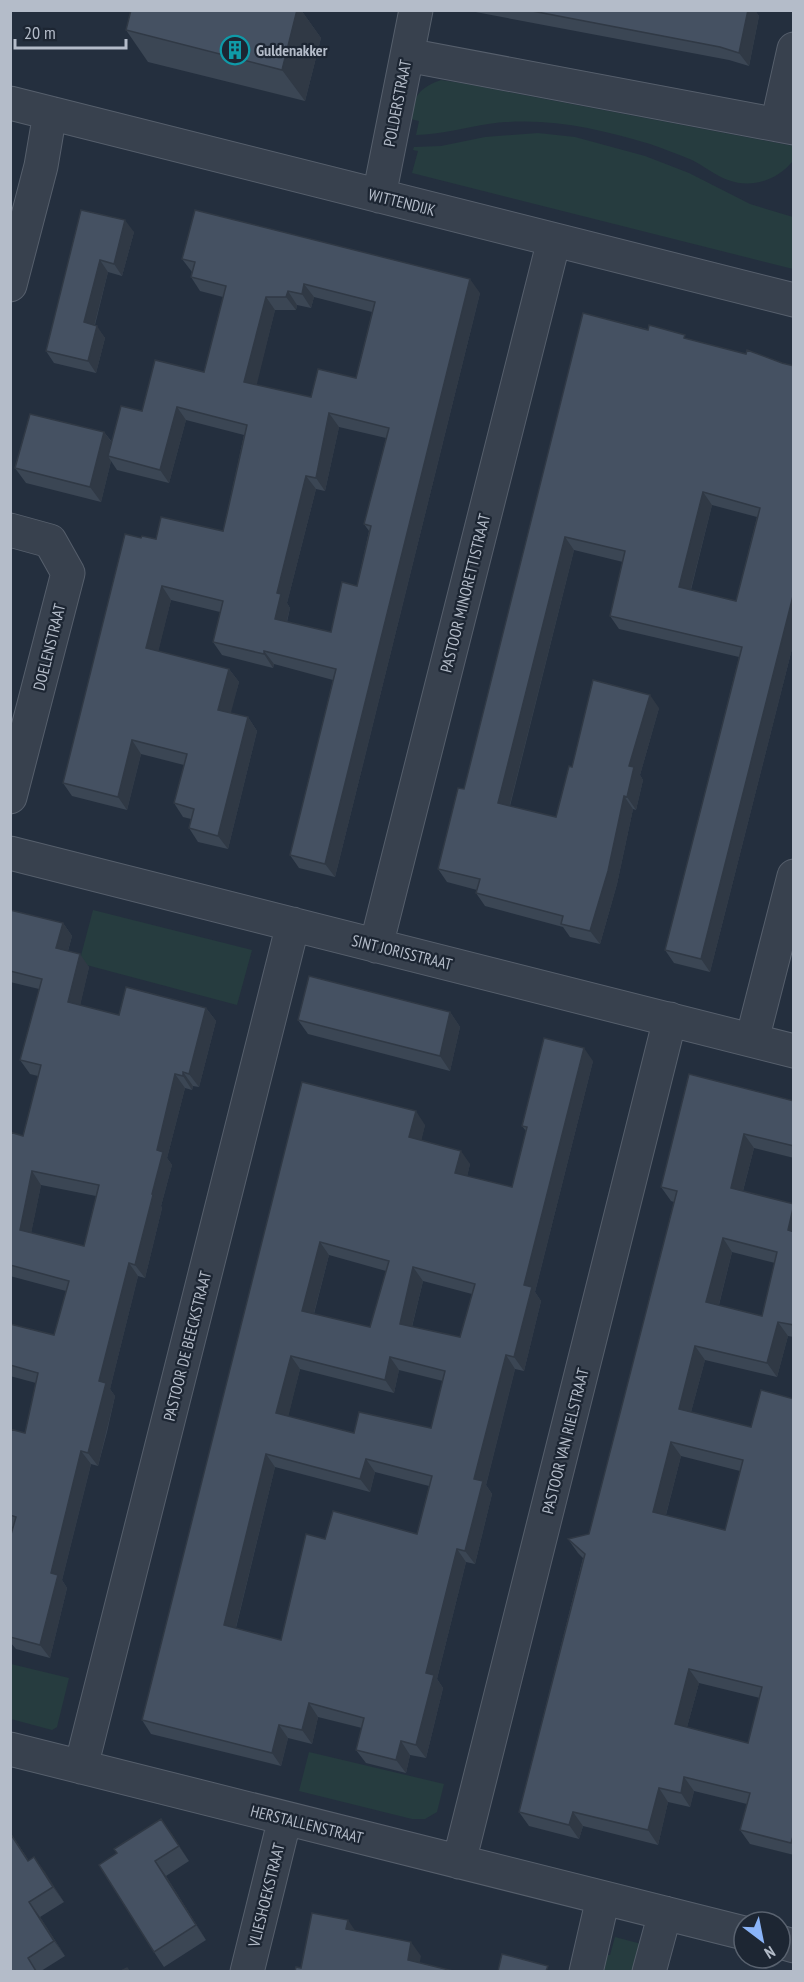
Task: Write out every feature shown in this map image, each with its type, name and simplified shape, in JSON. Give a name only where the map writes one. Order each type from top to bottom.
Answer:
[{"type":"street","name":"POLDERSTRAAT","points":[[378,196],[416,10]]},
{"type":"street","points":[[407,55],[785,127],[794,49]]},
{"type":"street","name":"WITTENDIJK","points":[[10,103],[794,300]]},
{"type":"street","points":[[10,285],[41,166],[50,113]]},
{"type":"street","name":"PASTOOR MINORETTISTRAAT","points":[[376,945],[555,240]]},
{"type":"street","name":"DOELENSTRAAT","points":[[10,530],[50,541],[68,573],[10,797]]},
{"type":"street","name":"SINT JORISSTRAAT","points":[[10,853],[794,1050]]},
{"type":"street","points":[[752,1040],[794,876]]},
{"type":"street","name":"PASTOOR DE BEECKSTRAAT","points":[[81,1767],[293,924]]},
{"type":"street","name":"PASTOOR VAN RIELSTRAAT","points":[[459,1862],[670,1019]]},
{"type":"street","name":"HERSTALLENSTRAAT","points":[[10,1749],[732,1930]]},
{"type":"street","name":"VLIESHOEKSTRAAT","points":[[247,1971],[285,1818]]},
{"type":"street","points":[[586,1971],[603,1898]]},
{"type":"street","points":[[649,1971],[665,1913]]},
{"type":"green space","points":[[441,80],[793,146],[793,161],[772,178],[746,184],[724,178],[692,160],[650,144],[570,125],[509,122],[416,135],[419,121],[410,119],[418,94],[427,86]]},
{"type":"green space","points":[[538,133],[575,137],[645,156],[689,173],[750,204],[793,217],[793,269],[412,173],[418,151],[413,150],[414,147],[441,146],[485,137]]},
{"type":"green space","points":[[93,910],[252,950],[237,1005],[79,963]]},
{"type":"green space","points":[[11,1664],[69,1678],[57,1727],[52,1730],[11,1719]]},
{"type":"green space","points":[[309,1752],[444,1784],[437,1812],[425,1819],[412,1819],[299,1791]]},
{"type":"green space","points":[[615,1937],[649,1946],[643,1971],[601,1972],[606,1955],[610,1955]]},
{"type":"building","points":[[131,10],[297,10],[282,70],[126,30]]},
{"type":"building","points":[[527,10],[748,10],[739,53],[720,47]]},
{"type":"building","points":[[81,210],[125,220],[114,264],[100,260],[84,322],[97,326],[88,361],[46,351]]},
{"type":"building","points":[[195,210],[470,279],[325,864],[290,855],[336,669],[264,651],[264,654],[213,642],[223,601],[162,586],[146,648],[229,669],[218,710],[248,717],[218,836],[189,828],[194,809],[174,803],[187,754],[132,740],[118,797],[63,783],[125,534],[156,539],[161,517],[223,531],[227,514],[247,425],[177,407],[160,470],[108,456],[121,406],[142,411],[155,360],[204,372],[226,286],[191,277],[195,262],[182,259]],"holes":[[[304,284],[375,302],[356,378],[318,369],[311,397],[244,382],[266,297],[286,297],[288,291],[302,294]],[[329,413],[389,428],[364,524],[371,526],[357,586],[342,582],[331,632],[275,619],[281,594],[277,593],[306,476],[316,478]]]},
{"type":"building","points":[[583,313],[648,330],[649,325],[685,335],[684,338],[746,354],[747,350],[794,366],[794,592],[701,959],[665,950],[742,647],[610,616],[625,551],[565,537],[498,803],[556,817],[569,766],[572,767],[593,680],[650,695],[629,766],[634,767],[627,797],[624,796],[608,871],[590,931],[561,924],[563,916],[476,893],[480,879],[438,869],[458,788],[464,789]],"holes":[[[703,492],[760,508],[736,601],[679,587]]]},
{"type":"building","points":[[30,414],[104,432],[90,487],[15,468]]},
{"type":"building","points":[[10,910],[63,923],[56,948],[80,954],[68,1002],[119,1015],[126,987],[206,1008],[189,1074],[183,1072],[183,1076],[175,1074],[157,1150],[163,1152],[153,1195],[135,1265],[129,1263],[99,1381],[106,1383],[88,1453],[81,1451],[51,1573],[58,1575],[40,1645],[10,1637],[10,1538],[16,1517],[10,1515],[10,1429],[25,1433],[38,1373],[10,1365],[10,1324],[54,1335],[69,1281],[10,1265],[10,1132],[23,1136],[41,1065],[20,1060],[42,979],[10,971]],"holes":[[[32,1171],[99,1185],[84,1246],[20,1230]]]},
{"type":"building","points":[[309,976],[450,1012],[440,1056],[298,1020]]},
{"type":"building","points":[[544,1038],[584,1048],[524,1285],[532,1287],[514,1357],[506,1355],[474,1479],[483,1481],[465,1551],[457,1549],[426,1673],[434,1675],[416,1745],[401,1741],[396,1760],[356,1750],[364,1718],[309,1703],[302,1730],[279,1725],[272,1753],[142,1720],[302,1082],[416,1111],[409,1137],[461,1151],[455,1173],[512,1187],[527,1127],[522,1126]],"holes":[[[320,1242],[389,1261],[370,1327],[302,1311]],[[413,1267],[475,1284],[460,1337],[400,1324]],[[291,1356],[385,1380],[390,1357],[445,1371],[431,1428],[359,1412],[354,1433],[276,1413]],[[266,1454],[360,1479],[366,1459],[432,1476],[417,1534],[333,1511],[325,1539],[306,1534],[281,1640],[224,1625]]]},
{"type":"building","points":[[689,1074],[794,1101],[794,1146],[744,1134],[731,1188],[794,1204],[788,1230],[794,1232],[794,1325],[778,1322],[767,1363],[695,1346],[679,1409],[751,1427],[761,1390],[794,1399],[794,1833],[791,1843],[740,1830],[750,1793],[684,1777],[681,1793],[659,1788],[648,1830],[573,1812],[569,1825],[519,1812],[585,1554],[568,1539],[589,1534],[677,1191],[661,1187]],"holes":[[[723,1238],[777,1252],[762,1316],[706,1302]],[[671,1442],[743,1460],[725,1530],[653,1512]],[[689,1669],[762,1687],[748,1743],[675,1724]]]},
{"type":"building","points":[[161,1819],[179,1846],[155,1861],[196,1925],[154,1952],[99,1865],[117,1853],[114,1849]]},
{"type":"building","points":[[10,1833],[28,1861],[34,1857],[53,1887],[29,1902],[54,1941],[28,1958],[36,1971],[10,1971]]},
{"type":"building","points":[[312,1913],[348,1920],[346,1929],[411,1942],[408,1960],[453,1971],[295,1971],[296,1967],[301,1968]]},
{"type":"building","points":[[502,1954],[548,1966],[546,1971],[498,1971]]},
{"type":"place","name":"Guldenakker","points":[[235,50]]}]
